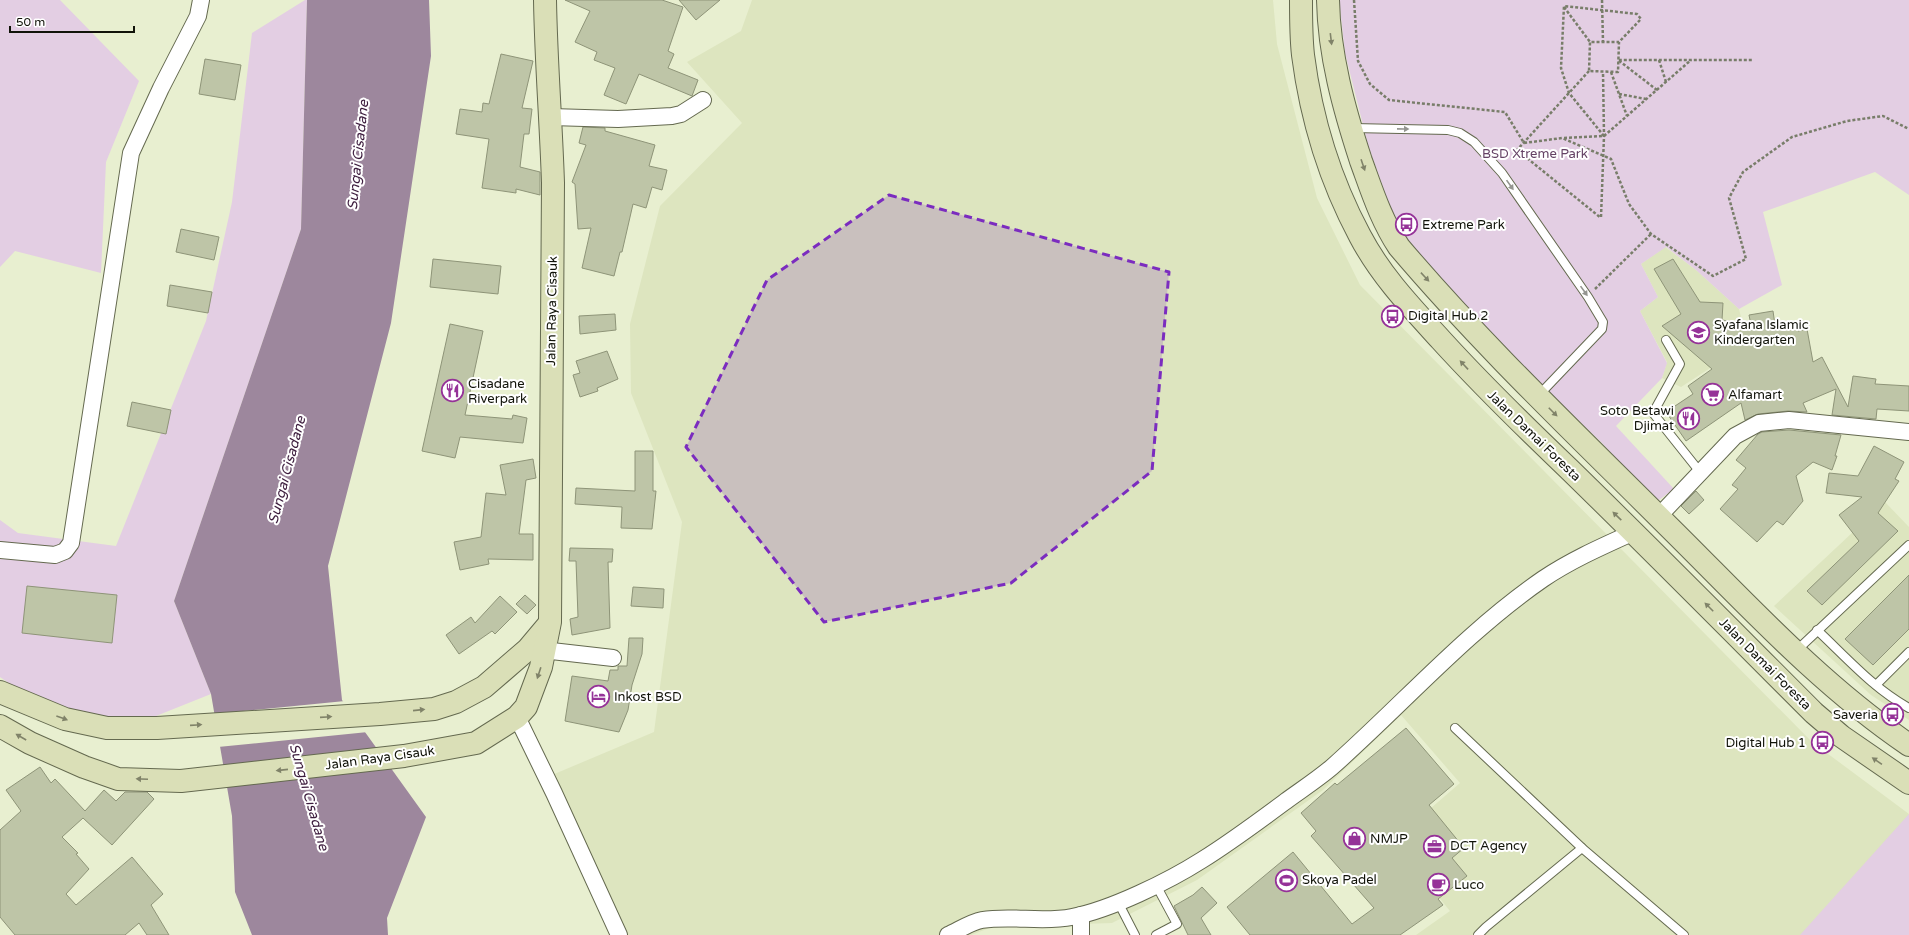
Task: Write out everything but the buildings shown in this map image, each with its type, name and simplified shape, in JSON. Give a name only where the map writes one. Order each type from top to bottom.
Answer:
[{"type":"main road","name":"Jalan Raya Cisauk","points":[[0,726],[30,743],[84,767],[118,778],[181,781],[404,756],[476,743],[518,717],[526,707],[532,695],[537,650],[550,622],[553,182],[551,117],[545,52],[545,0]]},
{"type":"main road","name":"Jalan Damai Foresta","points":[[1300,0],[1303,52],[1309,93],[1320,134],[1345,207],[1371,255],[1399,294],[1487,390],[1634,532],[1814,713],[1841,736],[1909,783]]},
{"type":"main road","points":[[1328,0],[1333,55],[1350,128],[1378,210],[1388,231],[1399,247],[1510,369],[1795,651],[1835,690],[1909,745]]},
{"type":"main road","points":[[1487,390],[1510,369]]},
{"type":"main road","name":"Jalan Raya Cisauk","points":[[0,692],[65,719],[107,728],[157,728],[380,714],[434,708],[456,702],[484,687],[537,650]]},
{"type":"main road","points":[[1814,713],[1835,690]]},
{"type":"street","points":[[0,550],[55,555],[64,551],[71,543],[131,153],[161,88],[198,16],[201,0]]},
{"type":"street","points":[[551,117],[618,119],[672,116],[681,114],[703,100]]},
{"type":"street","points":[[1659,516],[1735,436],[1759,423],[1789,420],[1909,432]]},
{"type":"street","points":[[948,935],[980,920],[1014,918],[1041,920],[1070,918],[1095,912],[1156,885],[1201,861],[1230,842],[1330,768],[1440,665],[1502,610],[1543,579],[1593,551],[1634,532]]},
{"type":"street","points":[[537,650],[613,658]]},
{"type":"street","points":[[518,717],[619,935]]},
{"type":"street","points":[[1081,915],[1081,935]]},
{"type":"lane","points":[[1350,128],[1448,130],[1460,133],[1474,142],[1502,173],[1588,297],[1603,322],[1602,329],[1538,396]]},
{"type":"lane","points":[[1666,340],[1680,364],[1653,413],[1700,472]]},
{"type":"lane","points":[[1795,651],[1909,545]]},
{"type":"lane","points":[[1817,630],[1876,685],[1898,702],[1909,708]]},
{"type":"lane","points":[[1876,685],[1909,652]]},
{"type":"lane","points":[[1455,728],[1582,848],[1684,935]]},
{"type":"lane","points":[[1478,935],[1582,848]]},
{"type":"lane","points":[[1156,885],[1177,924],[1156,935]]},
{"type":"lane","points":[[1118,902],[1136,935]]},
{"type":"path","points":[[1354,0],[1358,61],[1370,84],[1389,100],[1505,112],[1524,143]]},
{"type":"path","points":[[1602,0],[1603,42]]},
{"type":"path","points":[[1564,6],[1637,14],[1641,19],[1619,42],[1618,72],[1589,71]]},
{"type":"path","points":[[1564,6],[1590,42],[1589,71],[1518,150],[1601,218],[1604,136],[1603,72]]},
{"type":"path","points":[[1564,6],[1561,68],[1569,93],[1604,136]]},
{"type":"path","points":[[1590,42],[1619,42]]},
{"type":"path","points":[[1618,60],[1753,60]]},
{"type":"path","points":[[1618,60],[1657,90]]},
{"type":"path","points":[[1660,60],[1666,82]]},
{"type":"path","points":[[1524,143],[1562,138],[1604,136],[1692,60]]},
{"type":"path","points":[[1611,72],[1627,116]]},
{"type":"path","points":[[1619,94],[1646,99]]},
{"type":"path","points":[[1562,138],[1611,159],[1629,204],[1651,234],[1713,276],[1746,259],[1729,198],[1743,172],[1792,137],[1847,121],[1883,116],[1909,129]]},
{"type":"path","points":[[1588,297],[1651,234]]},
{"type":"highlighted area","points":[[889,195],[1169,272],[1152,471],[1011,583],[824,622],[686,447],[767,280]]},
{"type":"shaded area","points":[[752,0],[1273,0],[1277,44],[1317,198],[1360,285],[1812,742],[1909,814],[1909,935],[1416,935],[1450,911],[1393,841],[1460,783],[1401,715],[1323,790],[1197,880],[1112,923],[992,927],[971,935],[625,935],[552,775],[654,732],[682,522],[631,393],[630,324],[660,206],[742,123],[687,62],[741,31]]},
{"type":"shaded area","name":"Syafana Islamic Kindergarten","points":[[1665,247],[1696,270],[1739,309],[1750,353],[1724,359],[1681,387],[1662,378],[1667,362],[1640,311],[1658,297],[1641,264]]},
{"type":"shaded area","points":[[1885,502],[1909,527],[1909,720],[1871,695],[1774,606]]},
{"type":"green space","points":[[0,0],[60,0],[139,81],[106,162],[101,273],[15,251],[0,267]]},
{"type":"green space","points":[[307,0],[301,229],[174,601],[211,694],[141,722],[40,705],[0,677],[0,520],[18,533],[116,546],[206,321],[232,202],[252,33]]},
{"type":"green space","name":"BSD Xtreme Park","points":[[1339,0],[1909,0],[1909,195],[1875,172],[1763,212],[1782,285],[1739,309],[1696,270],[1666,247],[1641,264],[1658,297],[1640,311],[1667,363],[1662,378],[1616,426],[1674,489],[1656,502],[1601,442],[1450,298],[1396,224],[1368,145],[1345,53]]},
{"type":"green space","points":[[1909,814],[1909,935],[1800,935]]},
{"type":"water","name":"Sungai Cisadane","points":[[307,0],[429,0],[431,56],[391,323],[328,566],[342,700],[426,817],[387,918],[388,935],[252,935],[235,892],[232,816],[211,694],[174,601],[301,229]]},
{"type":"pier","points":[[345,701],[368,732],[218,747],[212,714]]},
{"type":"place","name":"Extreme Park","points":[[1407,225]]},
{"type":"place","name":"Digital Hub 2","points":[[1392,316]]},
{"type":"place","name":"Syafana Islamic Kindergarten","points":[[1698,332]]},
{"type":"place","name":"Cisadane Riverpark","points":[[453,391]]},
{"type":"place","name":"Alfamart","points":[[1713,395]]},
{"type":"place","name":"Soto Betawi Djimat","points":[[1689,418]]},
{"type":"place","name":"Inkost BSD","points":[[599,697]]},
{"type":"place","name":"Saveria","points":[[1893,715]]},
{"type":"place","name":"Digital Hub 1","points":[[1822,743]]},
{"type":"place","name":"NMJP","points":[[1354,839]]},
{"type":"place","name":"DCT Agency","points":[[1435,846]]},
{"type":"place","name":"Skoya Padel","points":[[1287,880]]},
{"type":"place","name":"Luco","points":[[1439,885]]}]
